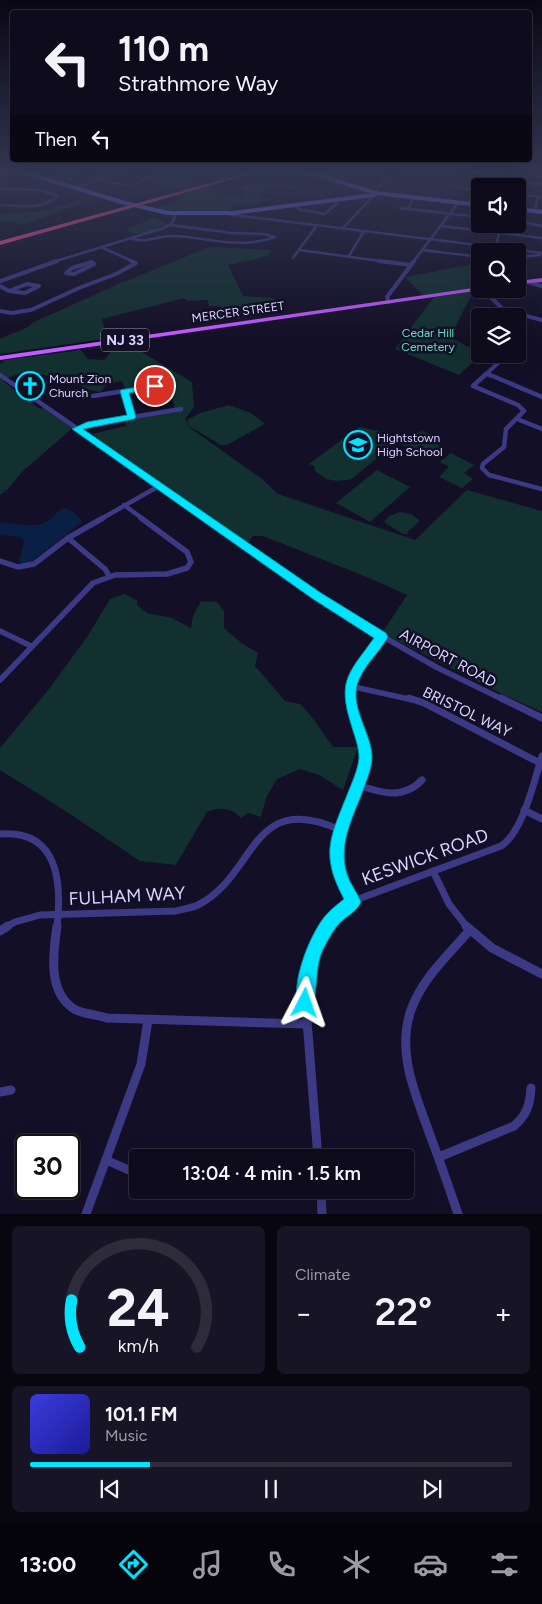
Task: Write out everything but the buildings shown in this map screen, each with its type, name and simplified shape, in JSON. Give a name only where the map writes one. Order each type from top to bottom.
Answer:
[{"type":"highway","points":[[0,242],[52,228]]},
{"type":"main road","points":[[528,282],[542,280]]},
{"type":"main road","name":"MERCER STREET","points":[[0,358],[471,290]]},
{"type":"street","points":[[0,281],[33,268],[162,228]]},
{"type":"street","points":[[130,238],[144,243],[170,236],[250,243],[263,242],[275,237],[265,234],[232,233],[191,228]]},
{"type":"street","points":[[293,258],[315,228]]},
{"type":"street","points":[[340,228],[471,245]]},
{"type":"street","points":[[389,302],[387,298],[440,228]]},
{"type":"street","points":[[455,228],[471,230]]},
{"type":"street","points":[[348,256],[364,231]]},
{"type":"street","points":[[496,243],[499,233],[542,238]]},
{"type":"street","points":[[0,311],[26,312],[80,290],[136,263],[101,247]]},
{"type":"street","points":[[299,250],[412,265]]},
{"type":"street","points":[[423,250],[471,257]]},
{"type":"street","points":[[526,252],[542,254]]},
{"type":"street","points":[[79,254],[92,262]]},
{"type":"street","points":[[526,256],[542,254]]},
{"type":"street","points":[[115,272],[128,261],[126,258]]},
{"type":"street","points":[[92,262],[94,264],[92,266],[74,274],[66,273],[72,268],[92,262]]},
{"type":"street","points":[[528,282],[542,286]]},
{"type":"street","points":[[0,286],[9,291],[26,293],[35,290],[39,286],[30,284],[9,291]]},
{"type":"street","points":[[491,298],[502,308]]},
{"type":"street","points":[[526,316],[542,320]]},
{"type":"street","points":[[499,363],[473,386],[521,406],[524,411],[506,429],[505,447],[483,464],[482,470],[489,474],[542,489]]},
{"type":"street","points":[[487,374],[542,397]]},
{"type":"street","name":"AIRPORT ROAD","points":[[0,375],[317,596],[382,637],[465,682],[542,718]]},
{"type":"street","points":[[93,396],[155,386]]},
{"type":"street","points":[[124,391],[131,417]]},
{"type":"street","points":[[77,429],[90,424],[181,409]]},
{"type":"street","points":[[516,419],[542,430]]},
{"type":"street","points":[[0,561],[15,567],[28,566],[38,562],[68,538],[157,484]]},
{"type":"street","points":[[0,680],[85,589],[93,583],[109,576],[128,573],[172,575],[182,571],[190,563],[190,557],[187,552],[124,504]]},
{"type":"street","points":[[68,538],[105,569],[109,576]]},
{"type":"street","points":[[0,631],[31,646]]},
{"type":"street","points":[[353,902],[344,886],[338,868],[336,846],[340,830],[365,766],[366,754],[351,705],[350,686],[354,676],[382,637]]},
{"type":"street","name":"BRISTOL WAY","points":[[350,686],[404,696],[427,704],[541,760]]},
{"type":"street","name":"KESWICK ROAD","points":[[317,1149],[306,1024],[305,989],[312,953],[327,926],[342,910],[353,902],[433,870],[501,846],[509,841],[517,830],[541,760]]},
{"type":"street","points":[[358,785],[379,792],[393,794],[412,789],[422,780]]},
{"type":"street","points":[[524,810],[542,819]]},
{"type":"street","name":"FULHAM WAY","points":[[0,930],[24,919],[40,915],[176,911],[188,909],[202,904],[215,894],[257,839],[275,824],[288,819],[306,818],[320,821],[340,830]]},
{"type":"street","points":[[0,834],[15,834],[29,838],[48,852],[56,867],[60,882],[48,964],[54,989],[72,1009],[88,1016],[148,1020],[306,1024]]},
{"type":"street","points":[[433,870],[450,906],[469,931],[489,946],[542,974]]},
{"type":"street","points":[[458,1214],[440,1157],[409,1074],[406,1058],[405,1030],[410,1008],[422,987],[469,931]]},
{"type":"street","points":[[86,1214],[143,1058],[148,1020]]},
{"type":"street","points":[[440,1157],[514,1126],[523,1119],[530,1107],[531,1088]]},
{"type":"street","points":[[0,1092],[11,1090]]},
{"type":"street","points":[[106,1160],[129,1170]]},
{"type":"street","points":[[321,1199],[322,1214]]},
{"type":"green space","points":[[131,228],[159,228],[138,235],[126,230]]},
{"type":"green space","points":[[210,247],[272,250],[268,256],[228,265],[243,296],[274,298],[274,301],[264,303],[264,308],[217,316],[220,306],[209,306],[208,300],[188,301],[184,298],[102,319],[105,332],[121,333],[124,336],[0,354],[0,339],[123,282]]},
{"type":"green space","name":"Cedar Hill Cemetery","points":[[471,265],[471,288],[423,295],[405,277]]},
{"type":"green space","name":"Cedar Hill Cemetery","points":[[471,293],[450,337],[471,348],[472,363],[459,375],[395,349],[434,297]]},
{"type":"green space","points":[[127,343],[192,382],[194,407],[185,419],[189,427],[262,479],[278,494],[415,540],[467,490],[542,511],[542,712],[504,695],[382,633],[407,595],[263,536],[253,536],[248,543],[92,434],[126,426],[125,418],[175,410],[172,397],[164,398],[161,386],[126,391],[122,381],[108,384],[100,392],[83,389],[77,380],[66,380],[32,373],[23,373],[3,381],[40,409],[45,407],[75,426],[23,471],[8,489],[0,495],[0,364],[5,360],[81,350],[88,359],[104,360],[113,349]]},
{"type":"green space","points":[[229,405],[251,413],[265,424],[227,445],[221,445],[189,426],[187,420],[200,413]]},
{"type":"green space","points":[[359,427],[379,431],[390,439],[390,447],[352,479],[337,481],[326,479],[315,471],[314,466],[309,464]]},
{"type":"green space","points":[[424,431],[443,449],[437,451],[418,451],[405,446],[396,438]]},
{"type":"green space","points":[[451,453],[474,465],[464,473],[473,479],[462,488],[439,477],[449,467],[440,462]]},
{"type":"green space","points":[[377,470],[410,487],[370,522],[336,503]]},
{"type":"green space","points":[[400,512],[411,514],[419,520],[408,531],[408,534],[403,534],[384,522],[389,516]]},
{"type":"green space","points":[[124,594],[137,600],[137,605],[147,613],[172,618],[191,628],[193,616],[201,601],[217,602],[224,611],[224,628],[240,642],[258,653],[255,666],[285,701],[300,704],[312,717],[333,747],[358,747],[343,790],[319,775],[300,769],[277,779],[266,798],[261,817],[248,813],[241,818],[225,809],[207,812],[176,865],[140,861],[0,770],[0,748],[49,689],[87,637],[110,599]]},
{"type":"water","points":[[64,508],[74,513],[82,522],[31,562],[19,563],[24,541],[21,537],[0,535],[0,522],[37,525],[48,521]]},
{"type":"waterway","points":[[0,490],[6,491],[9,495]]},
{"type":"place","name":"Mount Zion Church","points":[[30,386]]},
{"type":"place","name":"Hightstown High School","points":[[358,445]]},
{"type":"route","points":[[155,386],[124,391],[131,417],[85,425],[77,429],[317,596],[382,637],[354,676],[350,688],[351,705],[366,754],[363,772],[338,837],[336,857],[340,878],[353,902],[332,920],[312,953],[305,989],[305,1003]]}]
